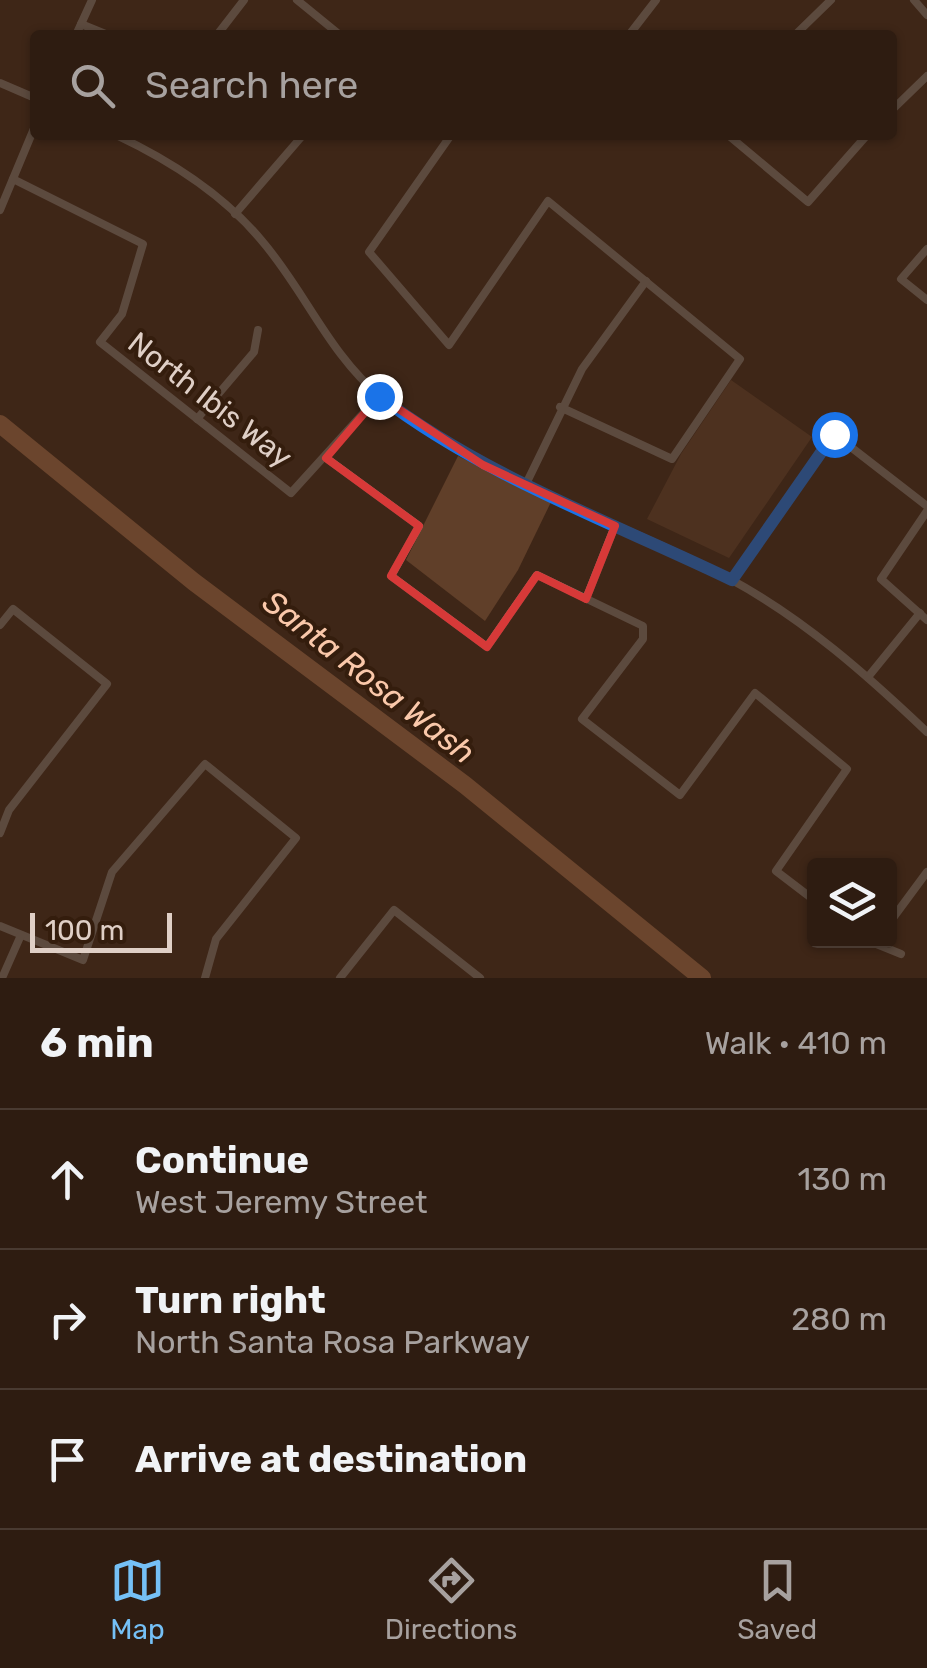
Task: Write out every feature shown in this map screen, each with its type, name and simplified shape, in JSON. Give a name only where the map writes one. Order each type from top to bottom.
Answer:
[{"type":"street","points":[[78,30],[92,0]]},
{"type":"street","points":[[221,30],[244,0]]},
{"type":"street","points":[[297,0],[334,30]]},
{"type":"street","points":[[634,30],[656,0]]},
{"type":"street","points":[[800,30],[831,0]]},
{"type":"street","points":[[914,0],[927,16]]},
{"type":"street","points":[[81,24],[96,30]]},
{"type":"street","points":[[897,105],[927,76]]},
{"type":"street","points":[[0,83],[30,96]]},
{"type":"street","points":[[0,210],[30,138]]},
{"type":"street","points":[[127,140],[158,154],[235,214],[263,242],[352,370],[428,434],[732,580],[792,619],[868,677],[927,732]]},
{"type":"street","points":[[235,214],[299,140]]},
{"type":"street","points":[[447,140],[369,252],[450,345],[548,201],[740,359],[672,459],[560,406]]},
{"type":"street","points":[[734,140],[808,202],[863,140]]},
{"type":"street","name":"North Ibis Way","points":[[12,180],[143,244],[122,314],[100,342],[291,493],[326,458]]},
{"type":"street","points":[[927,249],[902,279],[927,300]]},
{"type":"street","points":[[526,484],[560,406],[646,281]]},
{"type":"street","points":[[197,419],[254,352],[258,330]]},
{"type":"street","points":[[379,396],[326,458],[418,526],[392,576],[488,646],[537,574],[643,626],[643,639],[582,719],[680,795],[755,693],[848,769],[776,871],[807,895]]},
{"type":"street","points":[[732,580],[834,434],[927,509],[881,579],[923,617],[868,677]]},
{"type":"street","points":[[586,598],[616,526]]},
{"type":"street","points":[[0,625],[14,609],[107,684],[9,810],[0,833]]},
{"type":"street","points":[[0,926],[83,960],[112,872],[205,764],[296,838],[216,939],[205,978]]},
{"type":"street","points":[[897,913],[927,872]]},
{"type":"street","points":[[340,978],[394,910],[480,978]]},
{"type":"street","points":[[2,978],[21,935]]},
{"type":"street","points":[[888,948],[901,954]]},
{"type":"highlighted area","points":[[379,396],[483,465],[615,526],[586,599],[537,575],[487,647],[391,576],[419,526],[326,458]]},
{"type":"shaded area","points":[[731,380],[812,437],[729,558],[647,519],[681,454]]},
{"type":"shaded area","points":[[458,456],[551,502],[518,570],[485,621],[406,560]]},
{"type":"waterway","name":"Santa Rosa Wash","points":[[0,424],[194,582],[465,785],[702,978]]},
{"type":"route","points":[[379,396],[428,434],[483,465],[732,580],[834,434]]}]
